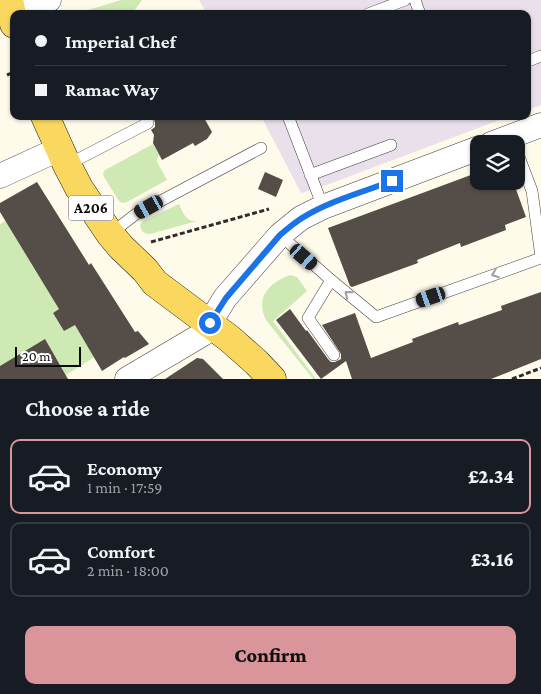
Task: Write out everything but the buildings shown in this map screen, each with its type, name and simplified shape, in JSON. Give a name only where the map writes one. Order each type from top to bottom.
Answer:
[{"type":"main road","name":"A206","points":[[47,120],[79,188],[121,247],[145,270],[155,283],[210,323],[257,363],[272,379]]},
{"type":"street","points":[[17,10],[49,0]]},
{"type":"street","points":[[523,135],[541,125]]},
{"type":"street","points":[[127,379],[203,334],[226,298],[280,235],[302,218],[323,207],[470,151]]},
{"type":"street","points":[[0,176],[63,157]]},
{"type":"lane","points":[[379,10],[405,0]]},
{"type":"lane","points":[[289,120],[323,207]]},
{"type":"lane","points":[[63,157],[148,123]]},
{"type":"lane","points":[[310,175],[391,145]]},
{"type":"lane","points":[[110,234],[136,214],[261,148]]},
{"type":"lane","points":[[280,235],[376,317],[541,257],[536,190],[525,172]]},
{"type":"lane","points":[[331,280],[308,318],[334,354]]},
{"type":"path","points":[[148,242],[269,209]]},
{"type":"path","points":[[512,379],[541,368]]},
{"type":"shaded area","points":[[199,0],[541,0],[541,105],[531,109],[531,10],[205,10]]},
{"type":"shaded area","points":[[263,120],[499,120],[316,189],[301,193]]},
{"type":"green space","points":[[121,0],[142,0],[135,10],[88,10]]},
{"type":"green space","points":[[153,144],[159,155],[157,162],[167,180],[122,203],[103,173],[105,170]]},
{"type":"green space","points":[[179,204],[184,214],[190,220],[197,221],[150,234],[142,230],[140,225],[143,221]]},
{"type":"green space","points":[[23,210],[81,296],[53,313],[58,321],[69,315],[112,346],[66,375],[56,358],[0,366],[0,224]]},
{"type":"green space","points":[[290,275],[297,277],[307,291],[273,321],[316,379],[313,379],[266,320],[263,312],[262,304],[266,292],[276,282]]},
{"type":"route","points":[[210,323],[226,298],[280,235],[291,226],[323,207],[392,181]]}]
